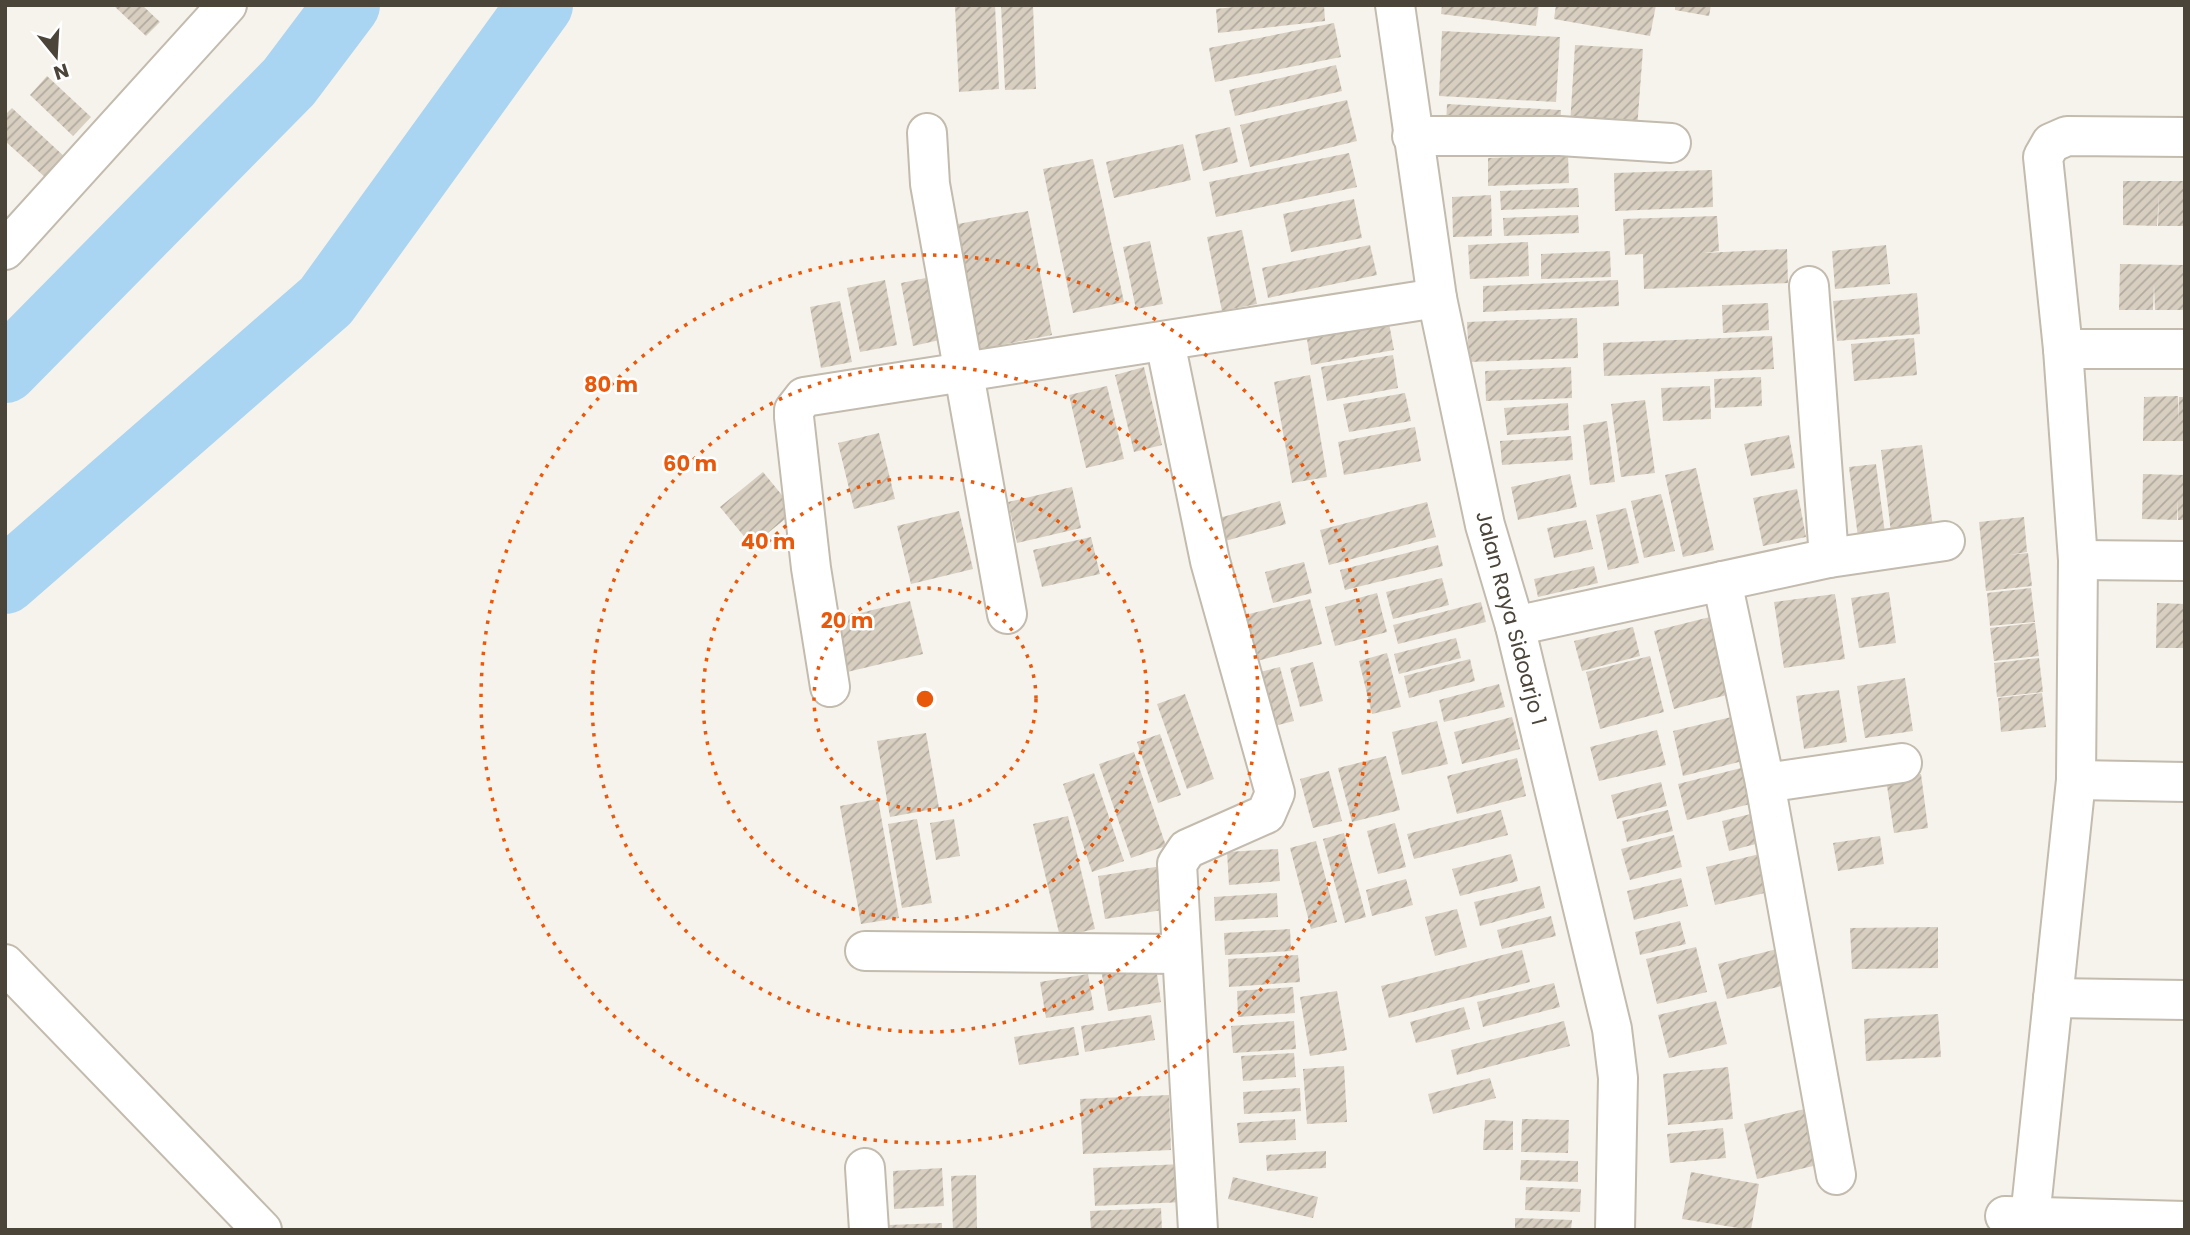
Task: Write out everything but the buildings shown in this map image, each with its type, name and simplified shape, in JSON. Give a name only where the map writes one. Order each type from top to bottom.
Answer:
[{"type":"street","points":[[5,250],[226,5]]},
{"type":"street","name":"Jalan Raya Sidoarjo 1","points":[[1395,5],[1437,298],[1485,525],[1516,626],[1612,1029],[1618,1078],[1615,1230]]},
{"type":"street","points":[[927,134],[930,184],[1007,614]]},
{"type":"street","points":[[2185,137],[2077,135],[2058,139],[2046,149],[2044,166],[2063,349],[2078,560],[2076,780],[2053,998],[2017,1217],[2185,1221]]},
{"type":"street","points":[[1412,136],[1560,136],[1671,143]]},
{"type":"street","points":[[1808,286],[1829,558]]},
{"type":"street","points":[[830,687],[811,568],[794,410],[804,397],[1437,298]]},
{"type":"street","points":[[1165,342],[1210,561],[1275,793],[1266,814],[1197,844],[1181,855],[1176,871],[1198,1230]]},
{"type":"street","points":[[2063,349],[2185,349]]},
{"type":"street","points":[[1516,626],[1829,558],[1945,541]]},
{"type":"street","points":[[2078,560],[2185,561]]},
{"type":"street","points":[[1722,581],[1765,783],[1836,1175]]},
{"type":"street","points":[[1765,783],[1902,763]]},
{"type":"street","points":[[2076,780],[2185,782]]},
{"type":"street","points":[[865,951],[1182,954]]},
{"type":"street","points":[[5,964],[262,1230]]},
{"type":"street","points":[[2053,998],[2185,1000]]},
{"type":"street","points":[[865,1168],[869,1230]]},
{"type":"waterway","points":[[5,370],[289,82],[347,5]]},
{"type":"waterway","points":[[5,581],[326,301],[540,5]]}]
